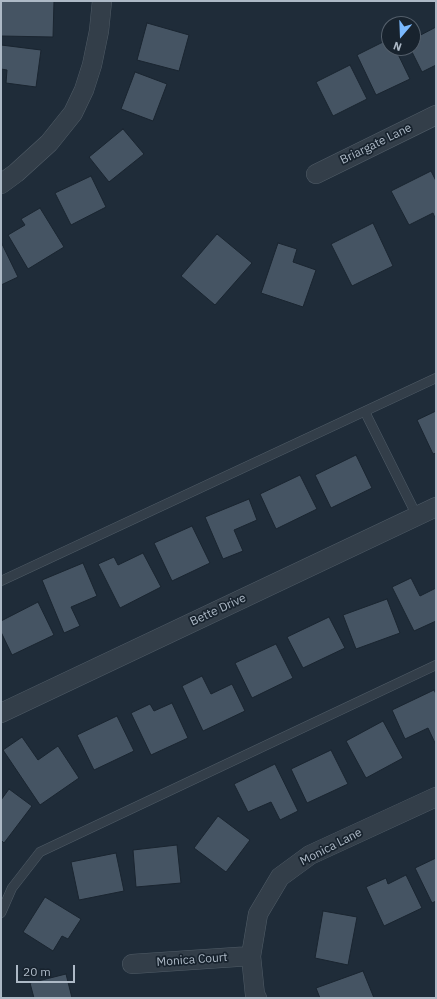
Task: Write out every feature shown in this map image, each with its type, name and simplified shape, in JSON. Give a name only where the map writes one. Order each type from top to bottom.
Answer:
[{"type":"street","points":[[1,183],[16,173],[49,143],[73,113],[84,90],[92,65],[99,31],[102,1]]},
{"type":"street","name":"Briargate Lane","points":[[316,174],[436,115]]},
{"type":"street","name":"Bette Drive","points":[[1,713],[436,507]]},
{"type":"street","name":"Monica Lane","points":[[257,998],[255,994],[251,956],[258,914],[280,877],[310,855],[436,797]]},
{"type":"street","name":"Monica Court","points":[[132,964],[251,956]]},
{"type":"lane","points":[[1,582],[436,378]]},
{"type":"lane","points":[[365,412],[417,516]]},
{"type":"lane","points":[[1,913],[12,888],[40,852],[436,665]]},
{"type":"building","points":[[1,1],[54,1],[53,37],[1,36]]},
{"type":"building","points":[[147,23],[189,35],[179,71],[137,60]]},
{"type":"building","points":[[436,27],[436,65],[422,72],[414,56],[421,56],[421,35]]},
{"type":"building","points":[[381,43],[381,56],[399,56],[410,79],[376,95],[357,55]]},
{"type":"building","points":[[1,45],[41,50],[36,87],[6,83],[7,70],[1,69]]},
{"type":"building","points":[[350,65],[367,99],[333,116],[316,82]]},
{"type":"building","points":[[135,72],[167,84],[153,121],[121,109]]},
{"type":"building","points":[[123,129],[144,154],[109,182],[89,157]]},
{"type":"building","points":[[431,171],[436,181],[436,220],[433,213],[409,225],[391,191]]},
{"type":"building","points":[[91,176],[106,207],[71,225],[55,193]]},
{"type":"building","points":[[40,208],[64,247],[28,269],[8,235],[25,225],[21,219]]},
{"type":"building","points":[[373,223],[393,266],[352,286],[331,244]]},
{"type":"building","points":[[217,234],[252,263],[215,305],[181,276]]},
{"type":"building","points":[[278,243],[297,249],[293,262],[316,270],[303,307],[261,293]]},
{"type":"building","points":[[2,244],[18,277],[1,285],[1,245]]},
{"type":"building","points":[[436,411],[436,453],[433,454],[417,420]]},
{"type":"building","points":[[356,455],[372,488],[331,508],[315,475]]},
{"type":"building","points":[[300,475],[317,509],[276,529],[260,494]]},
{"type":"building","points":[[249,499],[257,520],[234,530],[243,551],[223,559],[205,517]]},
{"type":"building","points":[[192,526],[210,563],[172,581],[154,543]]},
{"type":"building","points":[[143,553],[161,587],[120,608],[98,564],[114,557],[118,565]]},
{"type":"building","points":[[83,563],[97,596],[71,607],[80,626],[64,633],[42,580]]},
{"type":"building","points":[[411,578],[420,596],[436,588],[436,621],[414,631],[392,587]]},
{"type":"building","points":[[387,599],[400,633],[356,649],[343,615]]},
{"type":"building","points":[[38,602],[54,635],[12,655],[1,632],[1,621]]},
{"type":"building","points":[[329,617],[345,648],[303,668],[287,637]]},
{"type":"building","points":[[276,644],[293,678],[252,698],[235,663]]},
{"type":"building","points":[[202,676],[211,694],[232,684],[245,711],[203,731],[182,686]]},
{"type":"building","points":[[434,690],[436,694],[436,745],[428,728],[405,739],[392,710]]},
{"type":"building","points":[[172,703],[188,738],[151,755],[131,713],[150,704],[154,711]]},
{"type":"building","points":[[117,716],[134,751],[94,770],[77,735]]},
{"type":"building","points":[[383,721],[403,758],[366,778],[346,741]]},
{"type":"building","points":[[22,737],[38,760],[58,746],[79,778],[40,805],[3,750]]},
{"type":"building","points":[[331,750],[348,784],[307,803],[291,769]]},
{"type":"building","points":[[275,764],[298,811],[280,820],[271,802],[248,812],[234,784]]},
{"type":"building","points":[[9,789],[32,806],[4,843],[1,840],[1,800]]},
{"type":"building","points":[[218,816],[250,840],[226,872],[194,848]]},
{"type":"building","points":[[177,845],[181,883],[136,887],[133,850]]},
{"type":"building","points":[[116,853],[124,891],[79,900],[71,862]]},
{"type":"building","points":[[436,858],[436,901],[432,903],[415,868]]},
{"type":"building","points":[[406,875],[422,908],[384,926],[366,887],[386,878],[388,884]]},
{"type":"building","points":[[45,897],[81,919],[68,939],[62,936],[53,951],[23,932]]},
{"type":"building","points":[[323,911],[357,917],[348,965],[315,958]]},
{"type":"building","points":[[363,971],[374,998],[320,998],[316,988]]},
{"type":"building","points":[[66,974],[72,998],[34,998],[30,983]]}]
